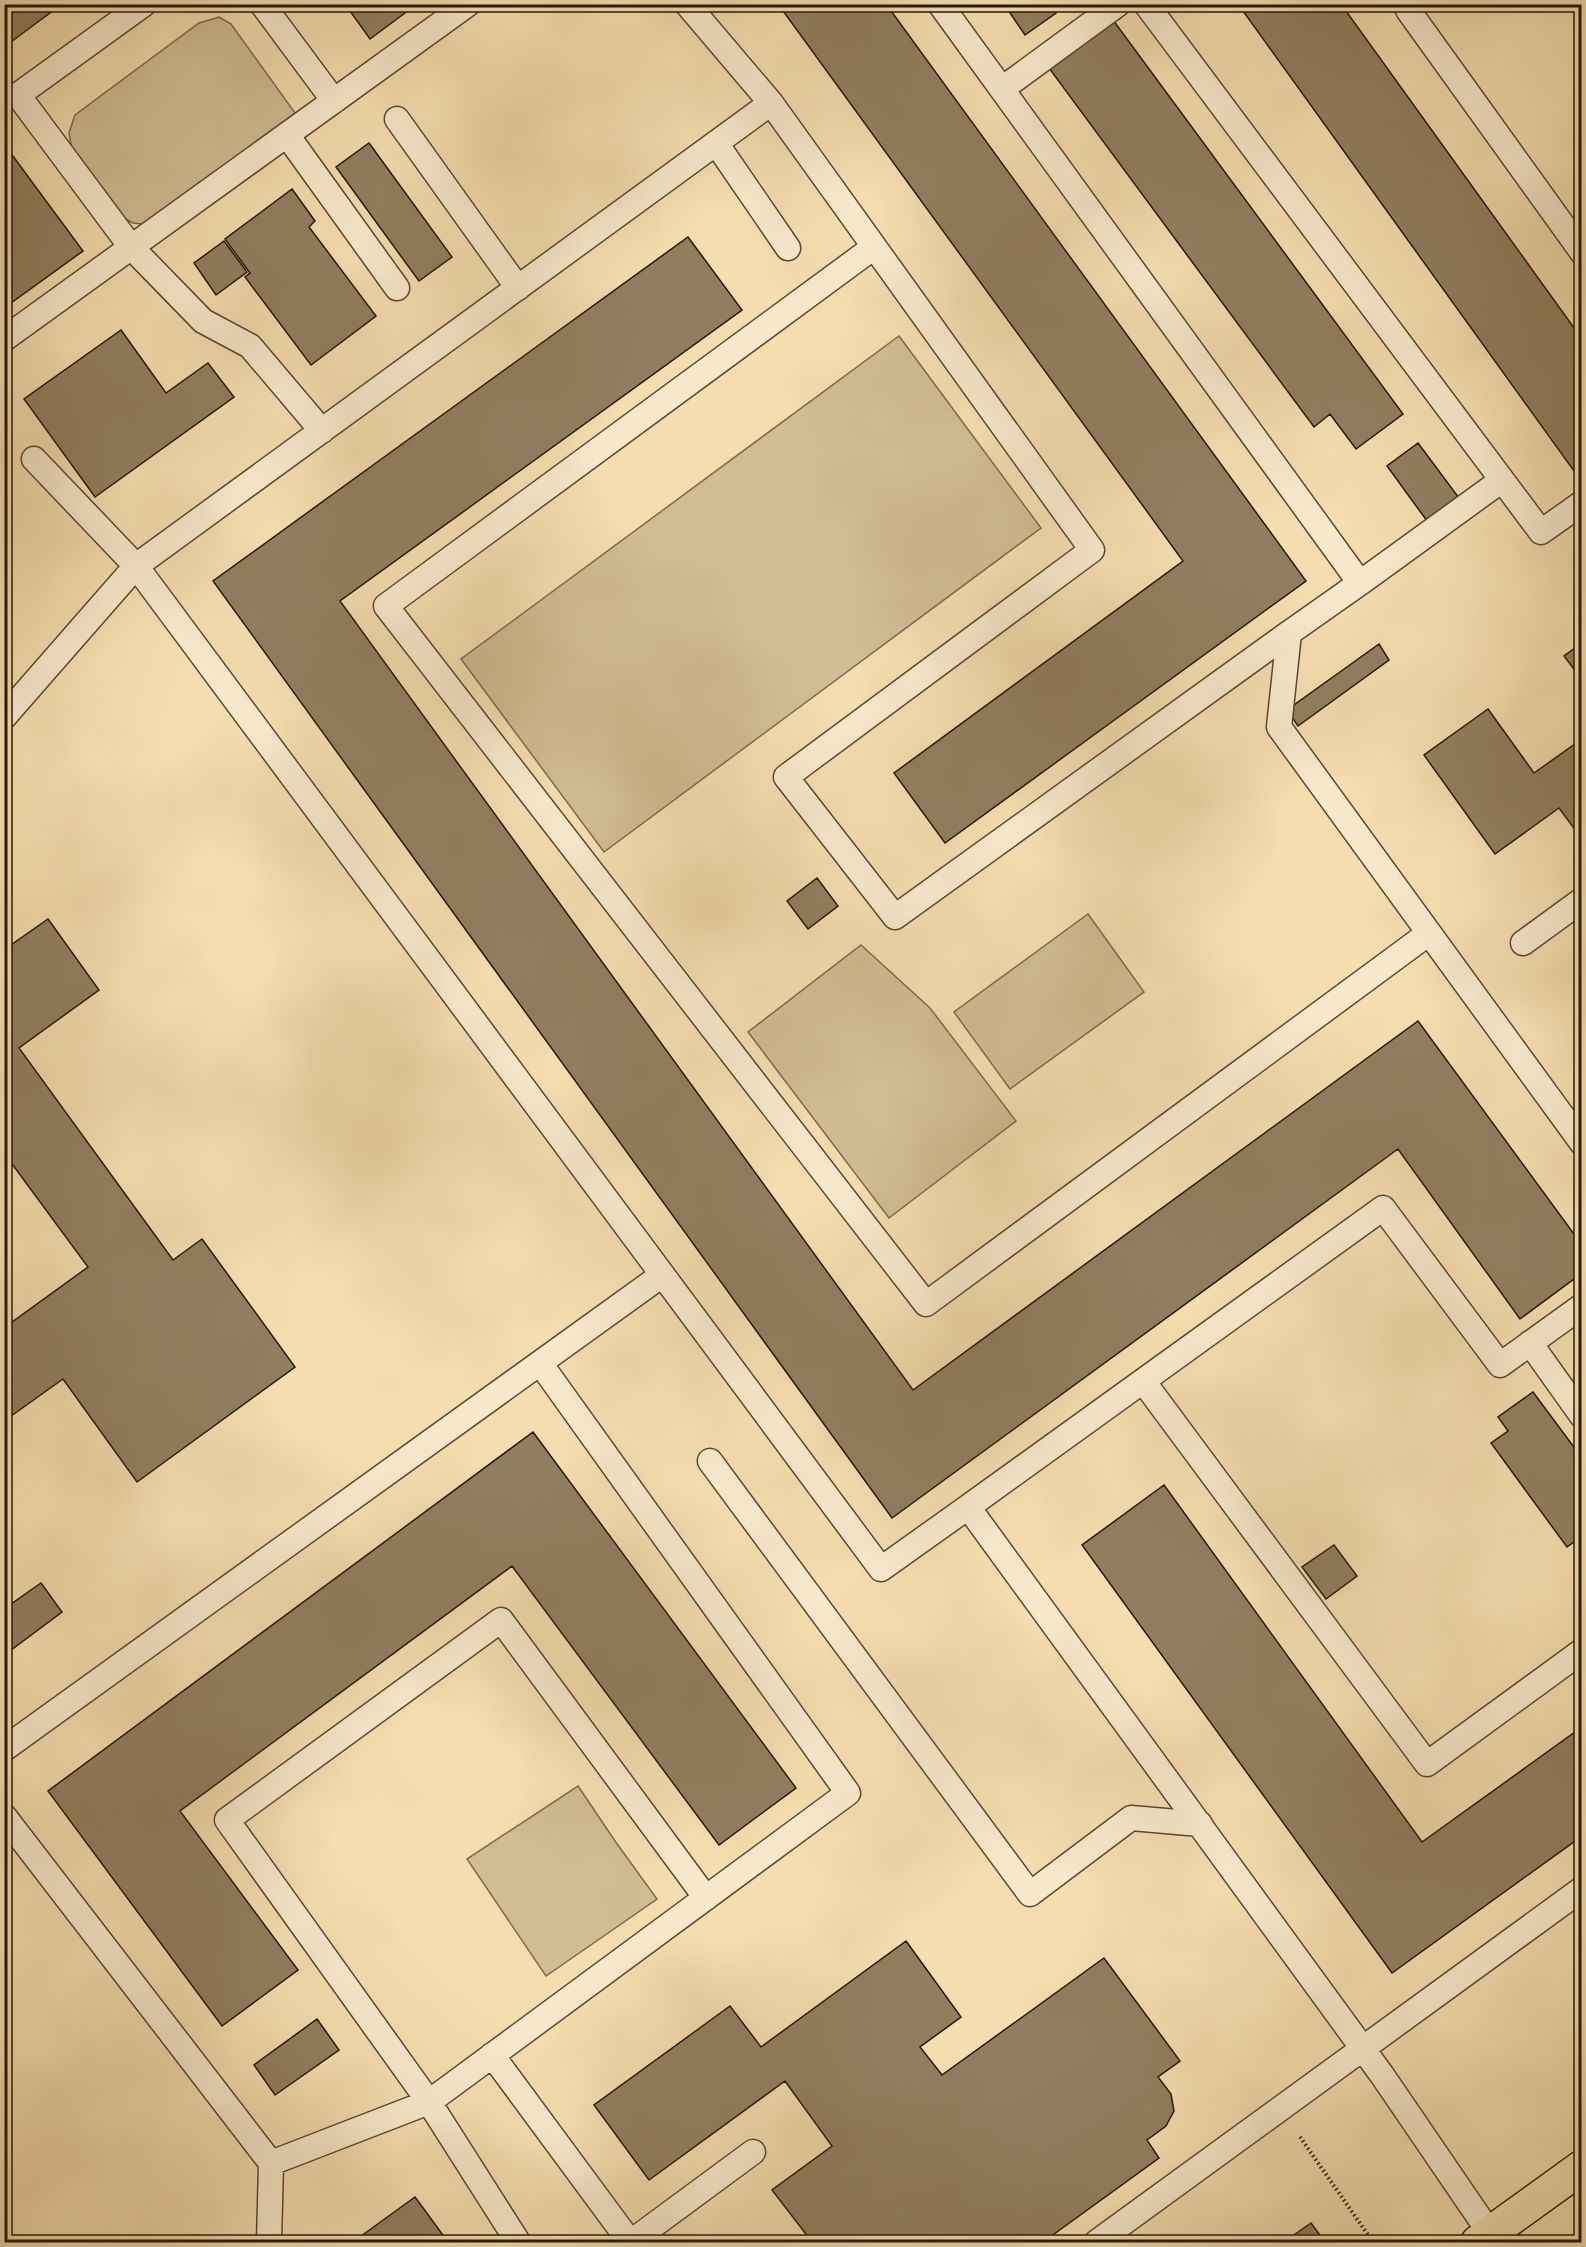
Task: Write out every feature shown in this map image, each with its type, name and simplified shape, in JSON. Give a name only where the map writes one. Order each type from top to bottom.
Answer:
[{"type":"main road","points":[[1488,2240],[1581,2167]]},
{"type":"lane","points":[[144,4],[18,95],[131,248],[203,321],[249,346],[322,431]]},
{"type":"lane","points":[[262,4],[334,101]]},
{"type":"lane","points":[[4,339],[468,4]]},
{"type":"lane","points":[[687,4],[771,103],[1092,550],[786,777],[895,917],[1502,480]]},
{"type":"lane","points":[[940,4],[1360,583]]},
{"type":"lane","points":[[1002,89],[1119,4]]},
{"type":"lane","points":[[1146,4],[1541,532],[1581,503]]},
{"type":"lane","points":[[1416,4],[1408,10],[1581,252]]},
{"type":"lane","points":[[4,717],[135,566],[771,103]]},
{"type":"lane","points":[[398,119],[518,288]]},
{"type":"lane","points":[[287,135],[397,288]]},
{"type":"lane","points":[[716,143],[788,248]]},
{"type":"lane","points":[[874,247],[386,606],[926,1304],[1429,933]]},
{"type":"lane","points":[[34,459],[135,566],[881,1569],[1383,1208],[1500,1365],[1581,1306]]},
{"type":"lane","points":[[1289,633],[1279,727],[1581,1143]]},
{"type":"lane","points":[[1523,943],[1581,900]]},
{"type":"lane","points":[[4,1749],[663,1275]]},
{"type":"lane","points":[[1530,1343],[1581,1416]]},
{"type":"lane","points":[[272,2163],[429,2102],[848,1793],[540,1363]]},
{"type":"lane","points":[[1143,1381],[1427,1764],[1581,1651]]},
{"type":"lane","points":[[710,1461],[1030,1893],[1131,1818],[1200,1824]]},
{"type":"lane","points":[[968,1507],[1364,2050],[1488,2240]]},
{"type":"lane","points":[[518,2242],[429,2102],[227,1820],[501,1620],[706,1898]]},
{"type":"lane","points":[[4,1816],[272,2163],[269,2242]]},
{"type":"lane","points":[[1098,2242],[1364,2050],[1581,1889]]},
{"type":"lane","points":[[492,2055],[631,2242],[753,2152]]},
{"type":"path","points":[[1281,2110],[1373,2242]]},
{"type":"shaded area","points":[[219,17],[231,24],[298,117],[151,225],[133,223],[120,216],[72,150],[69,133],[75,115],[199,23]]},
{"type":"shaded area","points":[[899,336],[1041,528],[604,852],[461,659]]},
{"type":"shaded area","points":[[1088,914],[1144,992],[1010,1089],[954,1012]]},
{"type":"shaded area","points":[[861,945],[930,1008],[1016,1121],[889,1218],[748,1032]]},
{"type":"shaded area","points":[[578,1786],[657,1899],[546,1976],[467,1859]]},
{"type":"building","points":[[4,4],[62,4],[4,47]]},
{"type":"building","points":[[345,4],[417,4],[370,39]]},
{"type":"building","points":[[778,4],[886,4],[1306,581],[945,843],[894,773],[1183,561]]},
{"type":"building","points":[[1004,4],[1050,4],[1056,13],[1025,35]]},
{"type":"building","points":[[1238,4],[1341,4],[1582,339],[1582,465],[1574,471]]},
{"type":"building","points":[[1113,20],[1403,414],[1356,449],[1330,414],[1314,427],[1049,68]]},
{"type":"building","points":[[369,143],[452,257],[419,281],[336,167]]},
{"type":"building","points":[[4,144],[83,251],[4,308]]},
{"type":"building","points":[[292,189],[315,221],[309,227],[376,316],[311,365],[245,277],[250,273],[225,239]]},
{"type":"building","points":[[688,237],[742,310],[340,601],[913,1390],[1418,1021],[1582,1245],[1582,1273],[1520,1319],[1398,1149],[892,1518],[213,581]]},
{"type":"building","points":[[224,241],[247,272],[216,295],[194,263]]},
{"type":"building","points":[[121,330],[166,393],[208,363],[234,397],[95,497],[24,399]]},
{"type":"building","points":[[1418,443],[1462,502],[1430,525],[1387,466]]},
{"type":"building","points":[[1582,643],[1582,680],[1564,656]]},
{"type":"building","points":[[1379,644],[1389,660],[1298,726],[1287,710]]},
{"type":"building","points":[[1488,709],[1534,773],[1582,739],[1582,839],[1559,808],[1495,854],[1424,755]]},
{"type":"building","points":[[817,878],[838,906],[808,929],[787,901]]},
{"type":"building","points":[[48,919],[99,990],[19,1048],[173,1260],[202,1239],[295,1367],[137,1482],[63,1379],[4,1421],[4,1328],[88,1267],[4,1153],[4,950]]},
{"type":"building","points":[[1533,1392],[1582,1458],[1582,1536],[1567,1547],[1491,1443],[1508,1431],[1498,1417]]},
{"type":"building","points":[[533,1432],[796,1788],[719,1845],[512,1566],[180,1811],[298,1970],[222,2026],[48,1791]]},
{"type":"building","points":[[4,1473],[12,1483],[4,1489]]},
{"type":"building","points":[[1164,1485],[1422,1842],[1582,1727],[1582,1836],[1392,1973],[1082,1545]]},
{"type":"building","points":[[1334,1545],[1357,1576],[1326,1599],[1302,1567]]},
{"type":"building","points":[[41,1583],[62,1612],[7,1653],[4,1650],[4,1609]]},
{"type":"building","points":[[906,1941],[961,2017],[920,2047],[942,2075],[1104,1958],[1180,2061],[1158,2077],[1171,2094],[1174,2111],[1166,2126],[1147,2140],[1159,2158],[1043,2242],[812,2242],[772,2190],[832,2146],[785,2081],[649,2180],[594,2105],[730,2006],[761,2047]]},
{"type":"building","points":[[317,2019],[339,2050],[275,2095],[254,2065]]},
{"type":"building","points":[[415,2197],[448,2242],[353,2242]]},
{"type":"building","points":[[1311,2223],[1325,2242],[1284,2242]]}]
